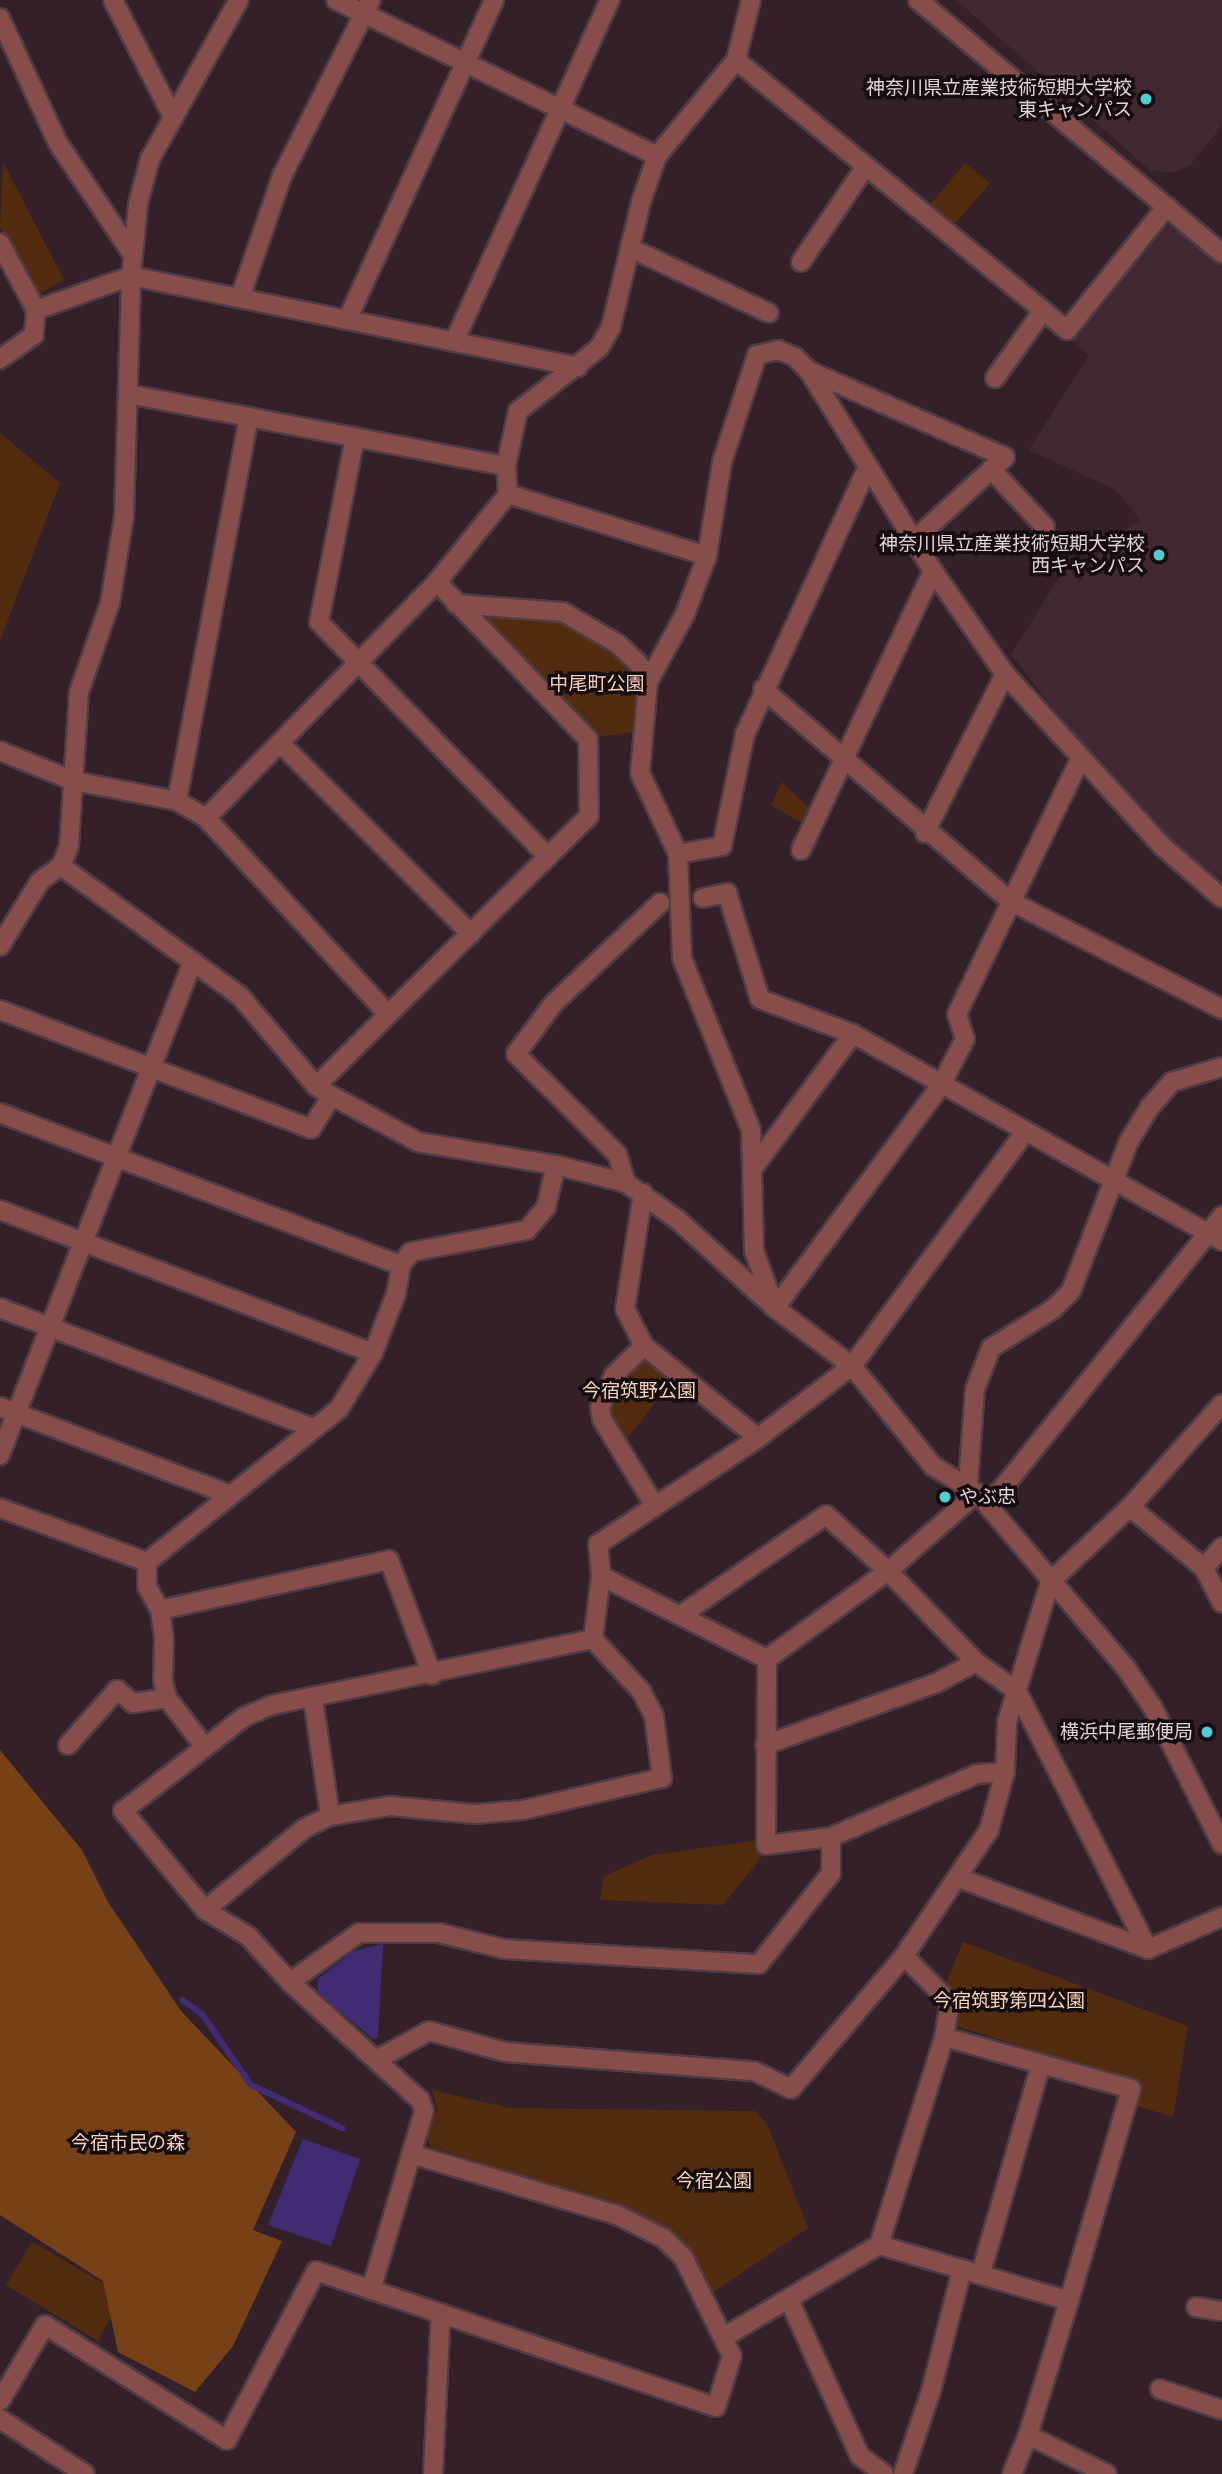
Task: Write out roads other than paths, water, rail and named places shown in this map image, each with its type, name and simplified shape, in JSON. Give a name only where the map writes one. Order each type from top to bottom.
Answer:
[{"type":"street","points":[[113,0],[173,117]]},
{"type":"street","points":[[336,0],[367,7],[465,62],[657,156]]},
{"type":"street","points":[[347,320],[494,0]]},
{"type":"street","points":[[454,342],[610,0]]},
{"type":"street","points":[[206,818],[437,582],[508,494],[506,466],[518,411],[578,367],[599,348],[611,327],[630,248],[657,156],[736,60],[751,0]]},
{"type":"street","points":[[918,0],[1222,253]]},
{"type":"street","points":[[0,946],[40,881],[61,866],[69,846],[79,692],[110,603],[124,517],[131,276],[138,204],[150,159],[236,2]]},
{"type":"street","points":[[240,298],[282,176],[367,7]]},
{"type":"street","points":[[0,18],[58,143],[133,255]]},
{"type":"street","points":[[736,60],[1067,330],[1167,206]]},
{"type":"street","points":[[801,262],[866,166]]},
{"type":"street","points":[[0,243],[36,310],[34,335],[0,359]]},
{"type":"street","points":[[630,248],[769,313]]},
{"type":"street","points":[[36,310],[131,276],[578,367]]},
{"type":"street","points":[[995,379],[1043,310]]},
{"type":"street","points":[[775,1308],[754,1251],[751,1130],[682,958],[678,853],[640,773],[648,682],[685,614],[707,556],[722,462],[757,355],[778,350],[795,357],[809,371],[933,570],[1004,674],[1161,845],[1222,898]]},
{"type":"street","points":[[809,371],[1005,457],[914,540]]},
{"type":"street","points":[[128,394],[506,466]]},
{"type":"street","points":[[177,801],[249,417]]},
{"type":"street","points":[[355,437],[319,622],[548,857]]},
{"type":"street","points":[[678,853],[722,846],[745,734],[763,689],[868,467]]},
{"type":"street","points":[[991,469],[1045,527]]},
{"type":"street","points":[[508,494],[707,556]]},
{"type":"street","points":[[801,850],[933,570]]},
{"type":"street","points":[[316,1086],[589,816],[588,739],[437,582]]},
{"type":"street","points":[[456,604],[563,612],[618,644],[638,663],[648,682]]},
{"type":"street","points":[[925,833],[1004,674]]},
{"type":"street","points":[[763,689],[925,833],[1010,901],[1222,1009]]},
{"type":"street","points":[[280,743],[471,934]]},
{"type":"street","points":[[0,751],[74,781],[177,801],[206,818],[387,1013]]},
{"type":"street","points":[[775,1308],[941,1084],[965,1039],[957,1014],[1080,759]]},
{"type":"street","points":[[61,866],[240,996],[316,1086],[418,1142],[556,1165],[626,1183],[643,1193],[775,1308],[852,1366],[933,1466],[978,1494],[1050,1582],[1126,1668],[1153,1708],[1222,1842]]},
{"type":"street","points":[[626,1183],[617,1154],[516,1054],[554,1003],[680,897],[727,893],[761,999],[853,1034],[1215,1237]]},
{"type":"street","points":[[0,1455],[8,1410],[50,1327],[193,961]]},
{"type":"street","points":[[0,1010],[311,1129],[332,1096]]},
{"type":"street","points":[[753,1168],[853,1034]]},
{"type":"street","points":[[978,1494],[970,1416],[982,1365],[991,1348],[1053,1308],[1071,1291],[1114,1180],[1142,1119],[1172,1082],[1222,1067]]},
{"type":"street","points":[[0,1113],[401,1265]]},
{"type":"street","points":[[205,1910],[305,1828],[330,1816],[390,1806],[475,1814],[523,1810],[662,1778],[654,1716],[641,1691],[593,1639],[601,1576],[598,1544],[758,1438],[852,1366],[1025,1132]]},
{"type":"street","points":[[146,1563],[339,1409],[373,1353],[396,1294],[401,1265],[411,1252],[501,1239],[527,1230],[546,1207],[556,1165]]},
{"type":"street","points":[[643,1193],[625,1309],[644,1346],[758,1438]]},
{"type":"street","points":[[0,1210],[373,1353]]},
{"type":"street","points":[[767,1659],[888,1571],[978,1494],[1215,1237],[1222,1216]]},
{"type":"street","points":[[0,1308],[313,1428]]},
{"type":"street","points":[[644,1346],[614,1375],[600,1408],[602,1419],[655,1506]]},
{"type":"street","points":[[378,2059],[429,2031],[505,2052],[754,2071],[791,2090],[904,1956],[989,1830],[1005,1772],[1007,1722],[1050,1582],[1130,1507],[1222,1404]]},
{"type":"street","points":[[8,1410],[230,1495]]},
{"type":"street","points":[[1130,1507],[1204,1568],[1222,1603]]},
{"type":"street","points":[[0,1508],[146,1563]]},
{"type":"street","points":[[681,1615],[826,1515],[888,1571],[976,1662],[1017,1691],[1149,1949]]},
{"type":"street","points":[[1204,1568],[1222,1547]]},
{"type":"street","points":[[160,1610],[389,1560],[432,1675]]},
{"type":"street","points":[[146,1563],[147,1587],[160,1610],[167,1698],[204,1746]]},
{"type":"street","points":[[601,1576],[767,1659]]},
{"type":"street","points":[[371,2290],[424,2111],[420,2100],[378,2059],[290,1982],[248,1936],[205,1910],[123,1811],[244,1717],[272,1705],[432,1675],[593,1639]]},
{"type":"street","points":[[767,1659],[766,1844],[831,1837],[977,1774],[1005,1772]]},
{"type":"street","points":[[765,1745],[936,1683],[976,1662]]},
{"type":"street","points":[[68,1745],[117,1690],[133,1703],[167,1698]]},
{"type":"street","points":[[313,1699],[330,1816]]},
{"type":"street","points":[[290,1982],[359,1933],[439,1933],[504,1949],[760,1964],[831,1873],[831,1837]]},
{"type":"street","points":[[959,1878],[1149,1949],[1222,1917]]},
{"type":"street","points":[[724,2337],[790,2302],[879,2245],[944,2037],[950,2002],[904,1956]]},
{"type":"street","points":[[944,2037],[1131,2089],[1028,2435],[1012,2474]]},
{"type":"street","points":[[981,2273],[1041,2064]]},
{"type":"street","points":[[0,2401],[45,2325],[227,2440],[316,2271],[716,2407],[732,2357],[683,2257],[663,2238],[617,2215],[411,2154]]},
{"type":"street","points":[[879,2245],[1069,2301]]},
{"type":"street","points":[[903,2474],[931,2391],[962,2269]]},
{"type":"street","points":[[790,2302],[860,2456],[884,2474]]},
{"type":"street","points":[[1196,2307],[1222,2311]]},
{"type":"street","points":[[433,2474],[441,2313]]},
{"type":"street","points":[[1160,2389],[1222,2410]]},
{"type":"street","points":[[0,2419],[85,2474]]},
{"type":"street","points":[[1028,2435],[1099,2472]]},
{"type":"waterway","points":[[182,2000],[202,2014],[251,2085],[342,2128]]},
{"type":"place","name":"神奈川県立産業技術短期大学校 東キャンパス","points":[[1146,99]]},
{"type":"place","name":"神奈川県立産業技術短期大学校 西キャンパス","points":[[1159,555]]},
{"type":"place","name":"やぶ忠","points":[[945,1497]]},
{"type":"place","name":"横浜中尾郵便局","points":[[1207,1732]]},
{"type":"park label","name":"中尾町公園","points":[[597,684]]},
{"type":"park label","name":"今宿筑野公園","points":[[639,1391]]},
{"type":"park label","name":"今宿筑野第四公園","points":[[1009,2001]]},
{"type":"park label","name":"今宿市民の森","points":[[128,2143]]},
{"type":"park label","name":"今宿公園","points":[[714,2181]]}]
